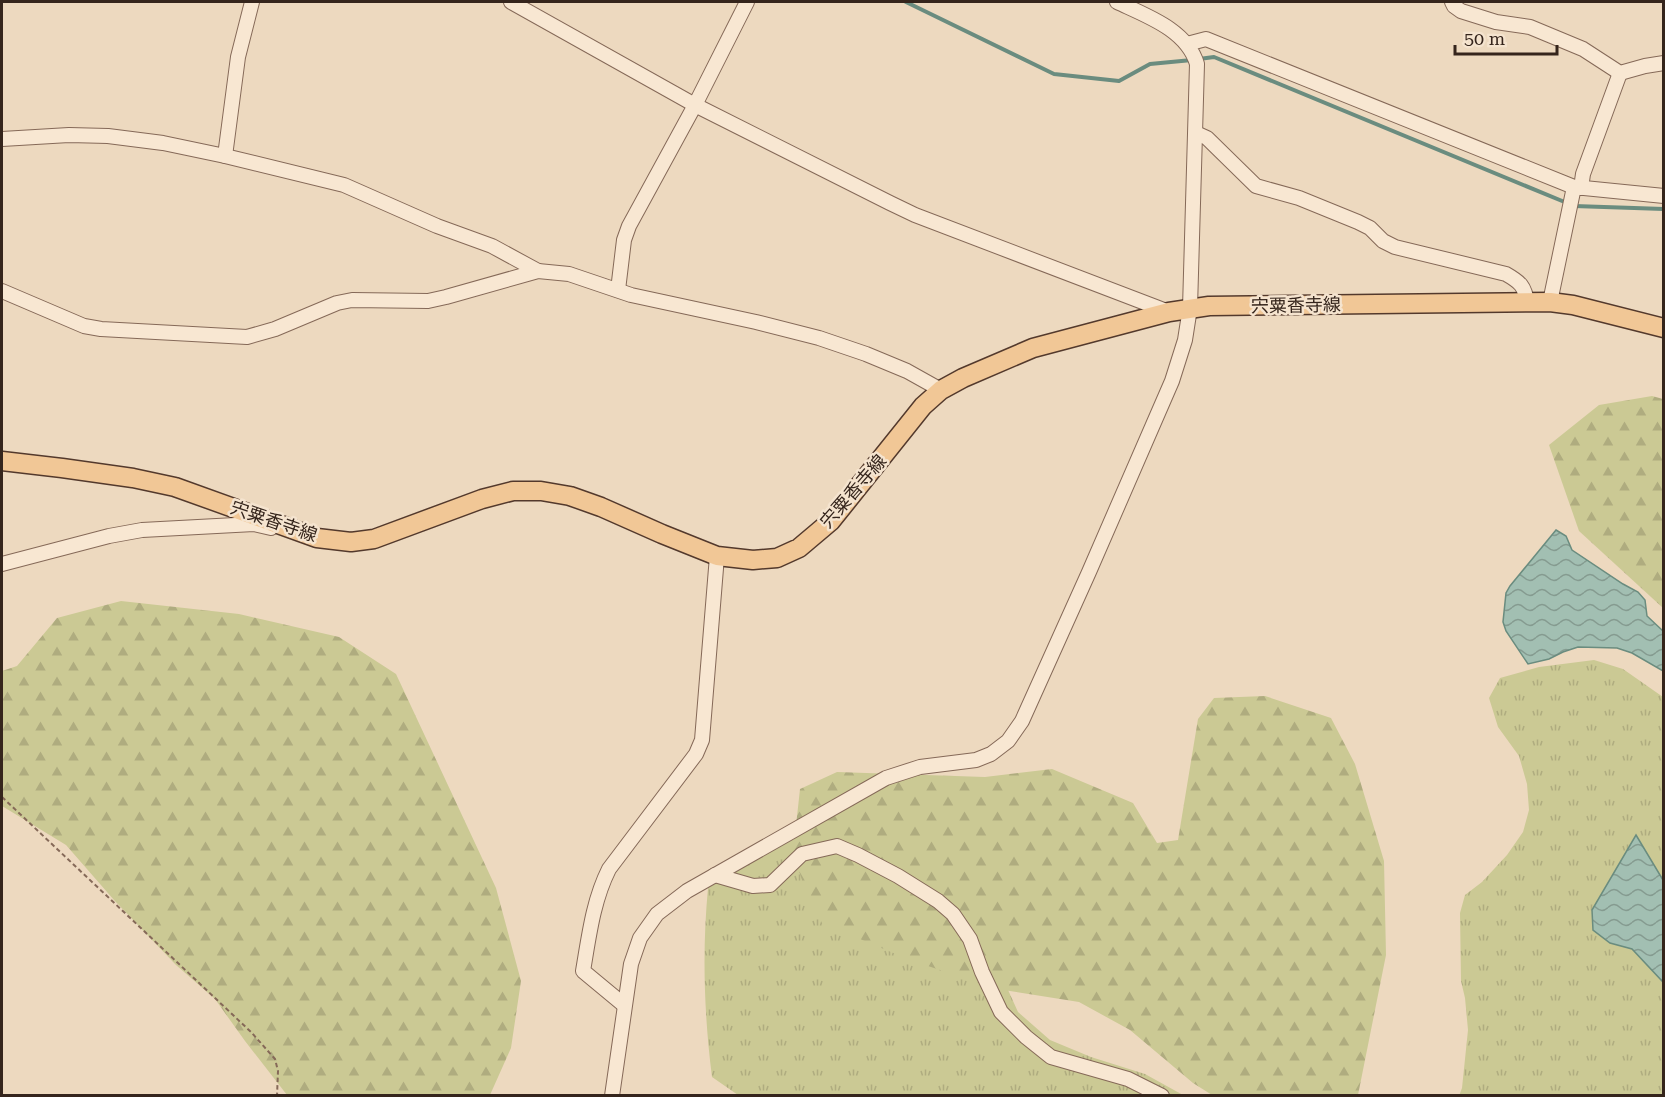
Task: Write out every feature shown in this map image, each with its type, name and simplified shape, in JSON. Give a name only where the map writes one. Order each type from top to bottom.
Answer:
[{"type":"main road","name":"宍粟香寺線","points":[[2,462],[133,478],[175,487],[317,538],[351,542],[374,539],[482,499],[513,491],[541,491],[570,496],[601,507],[717,556],[753,560],[777,558],[799,548],[831,520],[923,406],[941,390],[1033,348],[1169,312],[1209,306],[1550,302],[1573,305],[1664,328]]},
{"type":"street","points":[[225,156],[238,57],[252,2]]},
{"type":"street","points":[[511,2],[695,105],[915,215],[1169,312]]},
{"type":"street","points":[[618,290],[628,226],[695,105],[747,2]]},
{"type":"street","points":[[1452,2],[1461,11],[1496,22],[1530,27],[1583,49],[1620,73],[1664,63]]},
{"type":"street","points":[[612,1095],[631,964],[640,938],[657,914],[687,891],[886,778],[920,767],[976,760],[991,754],[1008,741],[1022,721],[1172,381],[1185,340],[1190,308],[1196,133],[1192,54],[1176,34],[1163,24],[1123,3]]},
{"type":"street","points":[[1192,54],[1206,39],[1576,190],[1664,196]]},
{"type":"street","points":[[1550,302],[1568,213],[1620,73]]},
{"type":"street","points":[[1196,133],[1207,138],[1256,186],[1299,198],[1358,222],[1395,247],[1506,274],[1518,280],[1526,292],[1527,303]]},
{"type":"street","points":[[2,139],[69,135],[108,136],[163,143],[344,185],[437,226],[492,246],[538,271]]},
{"type":"street","points":[[2,291],[84,326],[101,329],[247,337],[275,329],[337,303],[352,300],[428,301],[538,271],[569,274],[631,295],[819,338],[907,371],[941,390]]},
{"type":"street","points":[[2,564],[109,536],[142,530],[254,524],[317,538]]},
{"type":"street","points":[[624,1005],[583,971],[591,922],[601,885],[609,869],[696,754],[702,740],[717,556]]},
{"type":"street","points":[[715,875],[753,886],[770,885],[802,854],[837,846],[858,855],[898,876],[938,901],[953,914],[970,939],[982,972],[1001,1012],[1026,1037],[1051,1057],[1128,1078],[1162,1095]]},
{"type":"path","points":[[2,797],[252,1032],[275,1059],[278,1071],[277,1095]]},
{"type":"green space","points":[[1652,396],[1663,399],[1663,608],[1579,531],[1549,445],[1599,405]]},
{"type":"green space","points":[[121,601],[239,614],[339,637],[396,674],[496,888],[521,981],[511,1048],[490,1095],[287,1095],[215,999],[176,965],[66,845],[2,806],[2,671],[17,666],[57,618]]},
{"type":"green space","points":[[1594,660],[1623,669],[1663,697],[1663,1095],[1459,1096],[1462,1088],[1468,1030],[1461,981],[1460,913],[1465,895],[1482,882],[1507,855],[1523,832],[1529,810],[1527,784],[1519,756],[1498,727],[1489,698],[1500,678],[1539,667]]},
{"type":"green space","points":[[1265,696],[1331,718],[1355,764],[1384,861],[1386,955],[1358,1095],[1212,1095],[1193,1083],[1130,1030],[1079,1002],[997,989],[910,960],[822,923],[805,889],[793,853],[800,789],[837,772],[985,777],[1052,769],[1133,803],[1157,843],[1178,840],[1198,719],[1214,698]]},
{"type":"green space","points":[[806,833],[1004,981],[1018,1012],[1050,1040],[1091,1057],[1145,1074],[1183,1095],[738,1095],[712,1077],[705,982],[708,888]]},
{"type":"water","points":[[1556,530],[1566,536],[1572,550],[1638,592],[1645,600],[1647,616],[1663,631],[1663,671],[1632,653],[1617,648],[1578,647],[1549,659],[1528,664],[1506,631],[1503,622],[1506,593]]},
{"type":"water","points":[[1636,835],[1663,880],[1663,982],[1632,949],[1610,943],[1593,930],[1592,910]]},
{"type":"waterway","points":[[906,2],[1054,74],[1119,81],[1150,64],[1192,60]]},
{"type":"waterway","points":[[1199,59],[1214,57],[1567,203]]},
{"type":"waterway","points":[[1574,206],[1664,209]]}]
